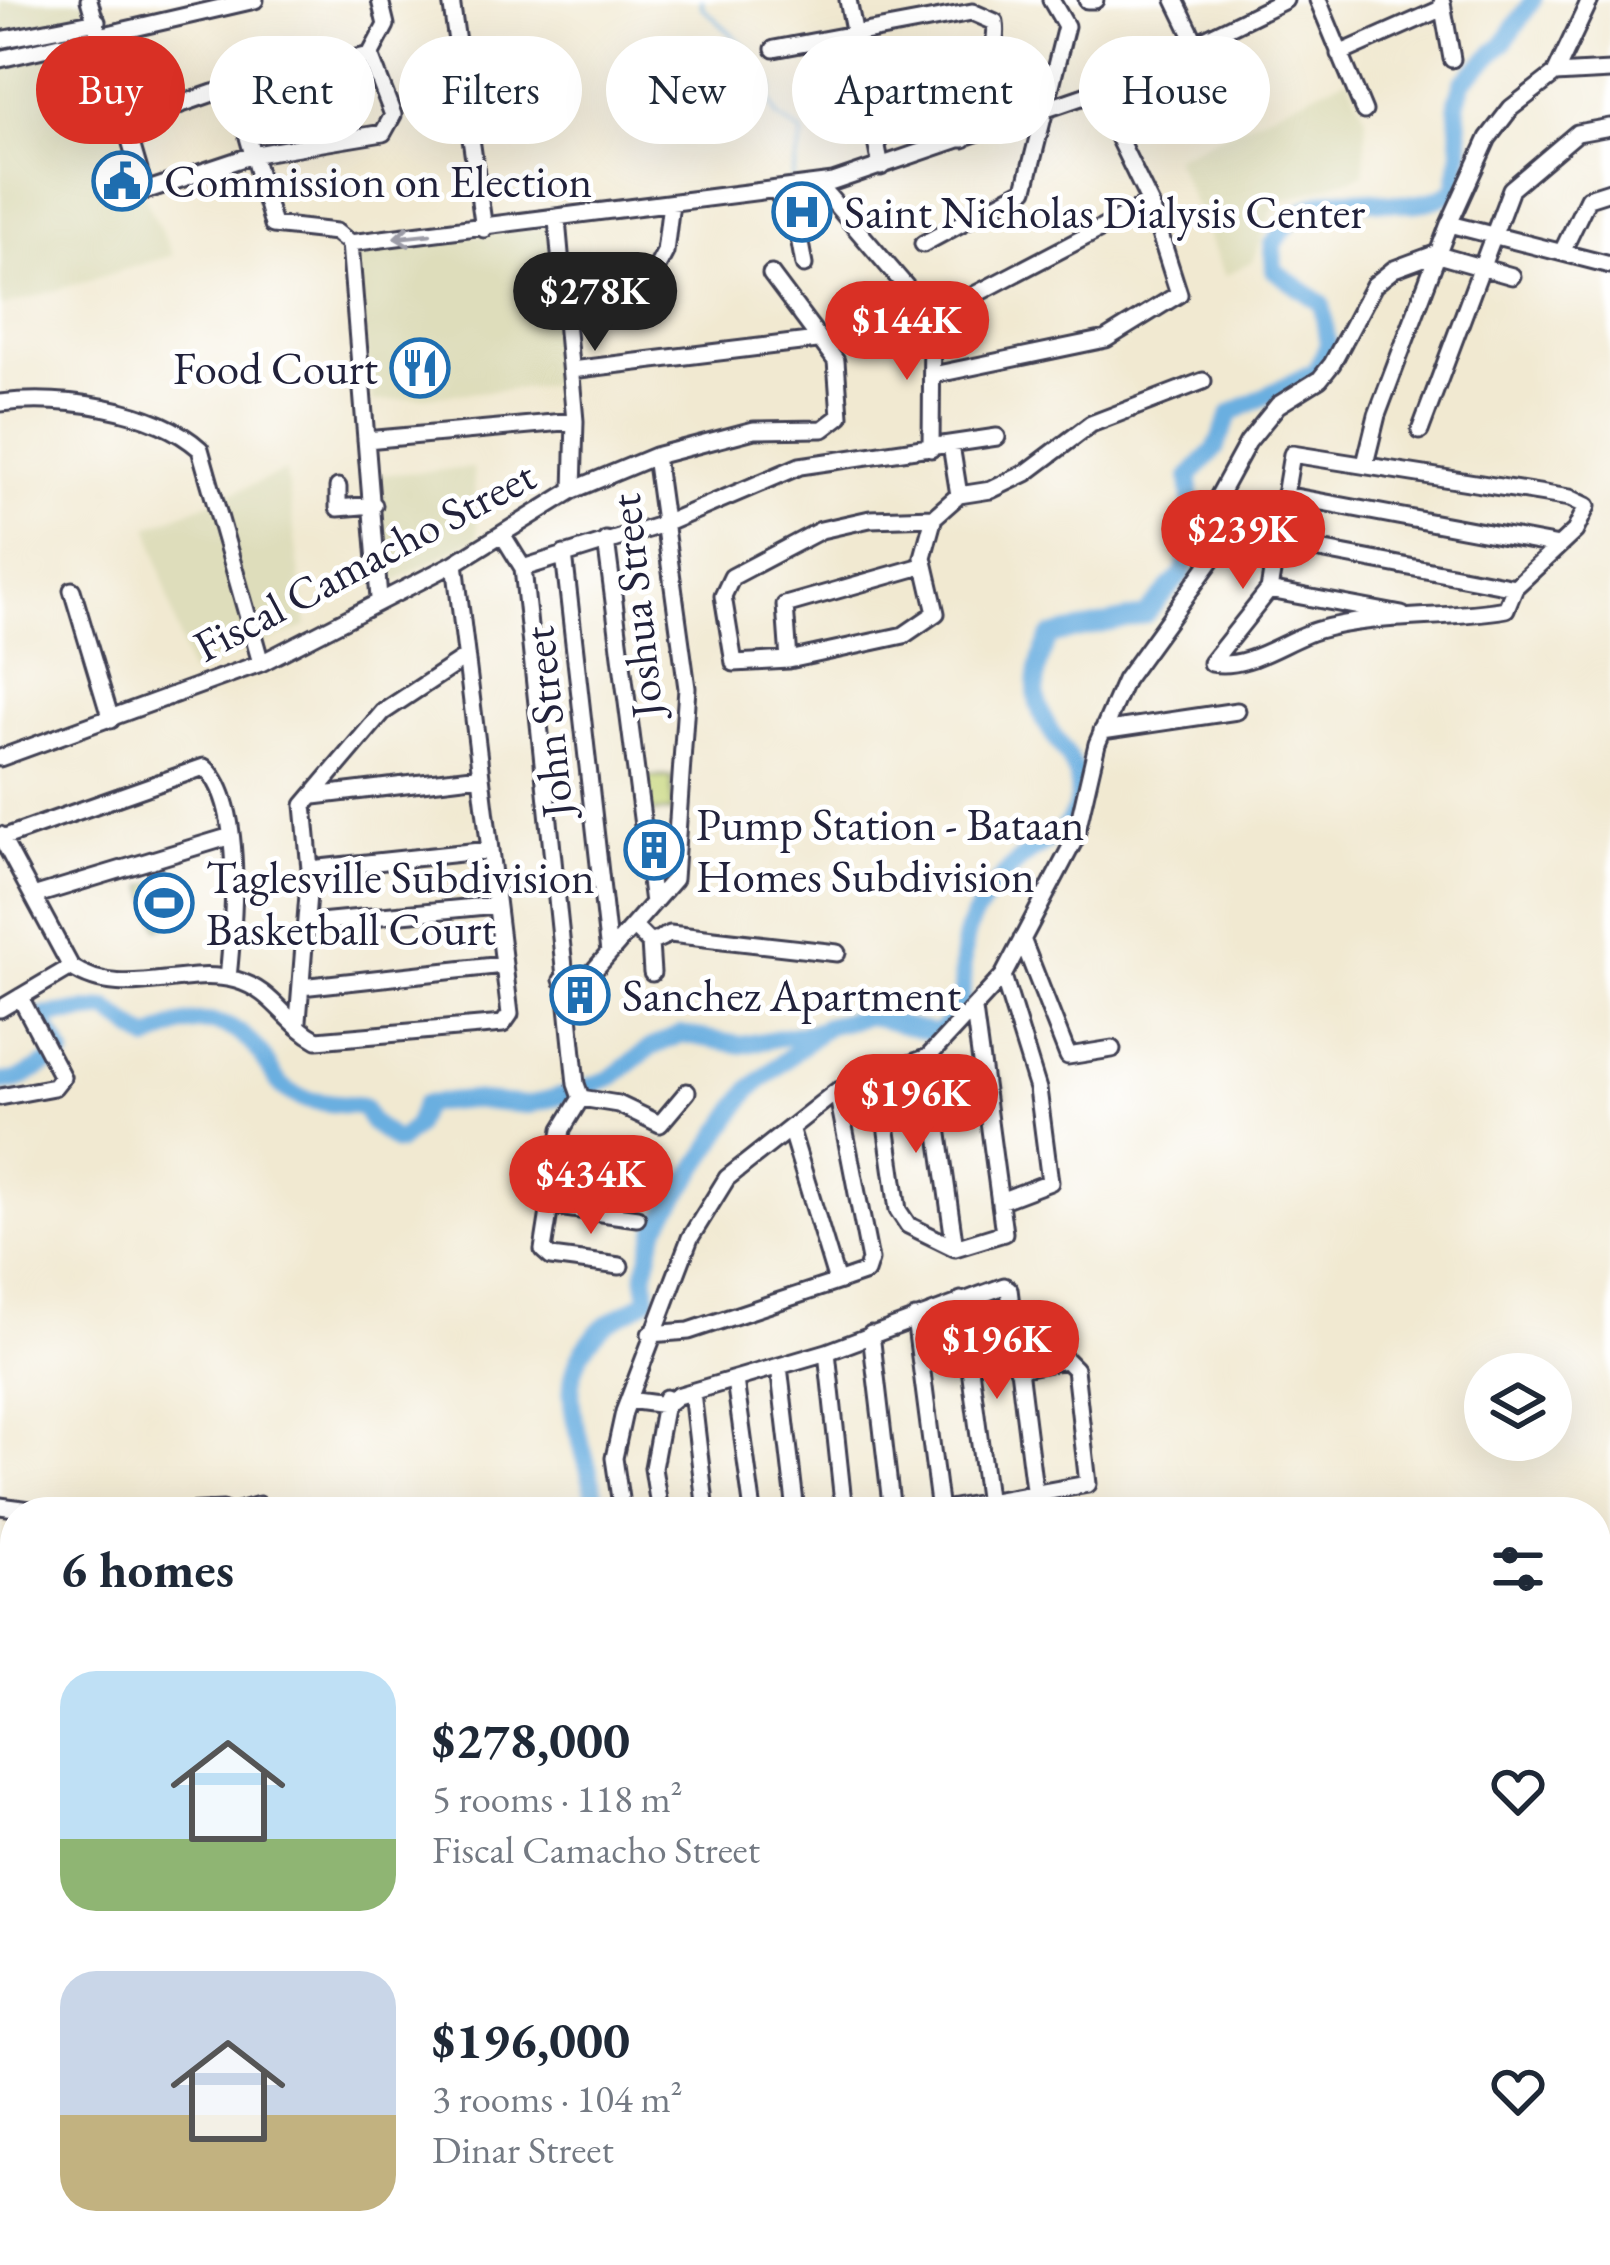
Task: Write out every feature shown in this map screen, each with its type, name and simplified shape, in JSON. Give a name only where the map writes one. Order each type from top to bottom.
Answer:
[{"type":"street","points":[[89,0],[103,36]]},
{"type":"street","points":[[0,40],[255,0]]},
{"type":"street","points":[[375,46],[386,25],[380,0]]},
{"type":"street","points":[[451,0],[484,229]]},
{"type":"street","points":[[848,0],[881,166]]},
{"type":"street","points":[[1175,0],[1192,36]]},
{"type":"street","points":[[1212,36],[1285,0]]},
{"type":"street","points":[[1318,0],[1364,111]]},
{"type":"street","points":[[1365,464],[1377,415],[1449,224],[1488,137],[1511,108],[1555,74],[1590,0]]},
{"type":"street","points":[[1054,1],[1066,26],[1055,70]]},
{"type":"street","points":[[1339,54],[1442,4],[1452,59]]},
{"type":"street","points":[[774,49],[972,11],[994,22],[996,36]]},
{"type":"street","points":[[0,59],[100,27]]},
{"type":"street","points":[[375,68],[393,115],[383,133],[375,134]]},
{"type":"street","points":[[1555,74],[1610,71]]},
{"type":"street","points":[[1420,431],[1493,235],[1521,176],[1577,133],[1610,128]]},
{"type":"street","points":[[133,144],[146,191],[251,156],[320,144]]},
{"type":"street","points":[[248,144],[273,225],[336,232],[350,243],[818,184],[949,144]]},
{"type":"street","points":[[923,244],[1025,189],[1036,144]]},
{"type":"street","points":[[933,375],[1106,339],[1179,294],[1150,203],[1121,144]]},
{"type":"street","points":[[818,184],[932,317],[931,449]]},
{"type":"street","points":[[776,190],[798,232],[805,265]]},
{"type":"street","points":[[1562,252],[1588,198],[1610,190]]},
{"type":"street","points":[[618,277],[629,290],[646,286],[665,252],[671,203]]},
{"type":"street","points":[[932,317],[1150,203]]},
{"type":"street","name":"Fiscal Camacho Street","points":[[0,758],[261,663],[379,598],[455,563],[573,490],[575,422],[556,220]]},
{"type":"street","points":[[1449,224],[1610,265]]},
{"type":"street","points":[[350,243],[379,598]]},
{"type":"street","points":[[620,1497],[614,1458],[630,1395],[690,1238],[727,1178],[837,1091],[928,1057],[1003,976],[1075,839],[1102,731],[1125,680],[1205,574],[1220,532],[1220,492],[1258,427],[1332,364],[1374,285],[1394,269],[1439,253],[1512,276]]},
{"type":"street","points":[[573,490],[655,456],[754,430],[830,425],[841,413],[839,371],[771,274]]},
{"type":"street","points":[[571,370],[818,340]]},
{"type":"street","points":[[934,517],[870,519],[821,530],[732,577],[723,596],[734,663],[789,660],[904,635],[931,618],[936,606],[922,566],[934,517],[959,494],[1009,482],[1091,424],[1203,381]]},
{"type":"street","points":[[0,403],[73,400],[170,431],[200,449],[261,663]]},
{"type":"street","points":[[366,440],[575,422]]},
{"type":"street","points":[[523,568],[664,524],[800,466],[997,437]]},
{"type":"street","points":[[951,446],[959,494]]},
{"type":"street","points":[[1295,452],[1365,464],[1580,501],[1587,506],[1587,517],[1515,587],[1506,609],[1402,615],[1327,628],[1248,659],[1212,664],[1269,590],[1274,541],[1295,452]]},
{"type":"street","name":"Joshua Street","points":[[562,980],[584,979],[674,876],[686,709],[655,456]]},
{"type":"street","points":[[338,487],[338,508],[374,505]]},
{"type":"street","points":[[1284,495],[1559,546]]},
{"type":"street","points":[[1220,532],[1515,587]]},
{"type":"street","points":[[502,534],[523,568],[562,980],[579,1091],[556,1158],[545,1255],[620,1266]]},
{"type":"street","points":[[605,540],[653,903]]},
{"type":"street","name":"John Street","points":[[564,554],[609,953]]},
{"type":"street","points":[[228,978],[234,921],[227,805],[204,767],[1,836],[71,967],[113,982],[228,978],[266,992],[317,1040],[507,1022],[455,563]]},
{"type":"street","points":[[789,660],[785,604],[922,566]]},
{"type":"street","points":[[72,590],[111,720]]},
{"type":"street","points":[[1269,590],[1402,615]]},
{"type":"street","points":[[298,1021],[309,922],[304,805],[383,712],[466,657]]},
{"type":"street","points":[[1102,731],[1237,711]]},
{"type":"street","points":[[314,796],[480,776]]},
{"type":"street","points":[[33,896],[228,836]]},
{"type":"street","points":[[310,869],[489,850]]},
{"type":"street","points":[[309,922],[496,905]]},
{"type":"street","points":[[633,926],[650,943],[652,974]]},
{"type":"street","points":[[650,943],[670,934],[837,952]]},
{"type":"street","points":[[1022,939],[1068,1056],[1112,1049]]},
{"type":"street","points":[[302,987],[503,965]]},
{"type":"street","points":[[0,1009],[71,967]]},
{"type":"street","points":[[1000,1201],[1050,1182],[1038,1089],[1003,976]]},
{"type":"street","points":[[0,1097],[60,1084],[57,1061],[20,997]]},
{"type":"street","points":[[878,1075],[898,1210],[921,1233],[955,1248],[1004,1233],[974,1010]]},
{"type":"street","points":[[928,1057],[955,1248]]},
{"type":"street","points":[[579,1091],[663,1124],[687,1092]]},
{"type":"street","points":[[650,1334],[689,1331],[870,1268],[837,1091]]},
{"type":"street","points":[[791,1131],[837,1282]]},
{"type":"street","points":[[556,1158],[638,1172]]},
{"type":"street","points":[[551,1206],[638,1218]]},
{"type":"street","points":[[630,1395],[675,1397],[735,1380],[827,1352],[1004,1286],[1009,1289],[1018,1369],[1035,1497],[1088,1484],[1075,1369],[1066,1360],[1018,1369]]},
{"type":"street","points":[[961,1300],[987,1497]]},
{"type":"street","points":[[915,1318],[934,1497]]},
{"type":"street","points":[[871,1334],[890,1497]]},
{"type":"street","points":[[827,1352],[842,1497]]},
{"type":"street","points":[[779,1366],[794,1497]]},
{"type":"street","points":[[735,1380],[751,1497]]},
{"type":"street","points":[[658,1497],[653,1468],[675,1397]]},
{"type":"street","points":[[675,1397],[702,1497]]},
{"type":"shaded area","points":[[0,0],[85,0],[96,36],[36,36],[36,144],[127,144],[140,188],[173,255],[0,307]]},
{"type":"shaded area","points":[[1347,78],[1366,117],[1364,174],[1276,203],[1253,261],[1225,276],[1174,157],[1202,144],[1270,144],[1270,113]]},
{"type":"shaded area","points":[[550,227],[568,384],[372,402],[355,249]]},
{"type":"shaded area","points":[[473,468],[478,537],[387,585],[378,475]]},
{"type":"shaded area","points":[[286,471],[307,626],[189,674],[149,527]]},
{"type":"green space","points":[[646,777],[672,777],[672,812],[646,812]]},
{"type":"green space","name":"Taglesville Subdivision Basketball Court","points":[[170,878],[184,919],[159,928],[145,886]]},
{"type":"waterway","points":[[702,0],[702,7],[760,64],[773,88],[769,99],[778,117],[803,134],[792,178]]},
{"type":"waterway","points":[[594,1497],[574,1418],[574,1372],[583,1350],[602,1328],[648,1298],[645,1272],[657,1227],[749,1090],[826,1026],[869,1016],[936,1034],[957,1016],[965,941],[973,918],[1006,873],[1064,828],[1075,809],[1077,776],[1049,729],[1036,691],[1050,636],[1145,615],[1183,573],[1194,539],[1189,477],[1215,449],[1231,413],[1315,371],[1328,345],[1322,304],[1274,270],[1273,244],[1295,218],[1317,204],[1339,199],[1408,204],[1431,201],[1455,190],[1461,150],[1457,101],[1463,82],[1503,44],[1533,0]]},
{"type":"waterway","points":[[0,1082],[18,1080],[63,1055],[40,1016],[107,1009],[149,1040],[180,1025],[210,1022],[250,1042],[292,1093],[363,1107],[372,1123],[397,1142],[414,1128],[424,1104],[470,1100],[528,1105],[610,1079],[650,1048],[681,1034],[741,1045],[822,1030]]},
{"type":"place","name":"Commission on Election","points":[[122,181]]},
{"type":"place","name":"Saint Nicholas Dialysis Center","points":[[802,212]]},
{"type":"place","name":"Food Court","points":[[420,368]]},
{"type":"place","name":"Pump Station - Bataan Homes Subdivision","points":[[654,850]]},
{"type":"place","name":"Taglesville Subdivision Basketball Court","points":[[164,903]]},
{"type":"place","name":"Sanchez Apartment","points":[[580,995]]}]
